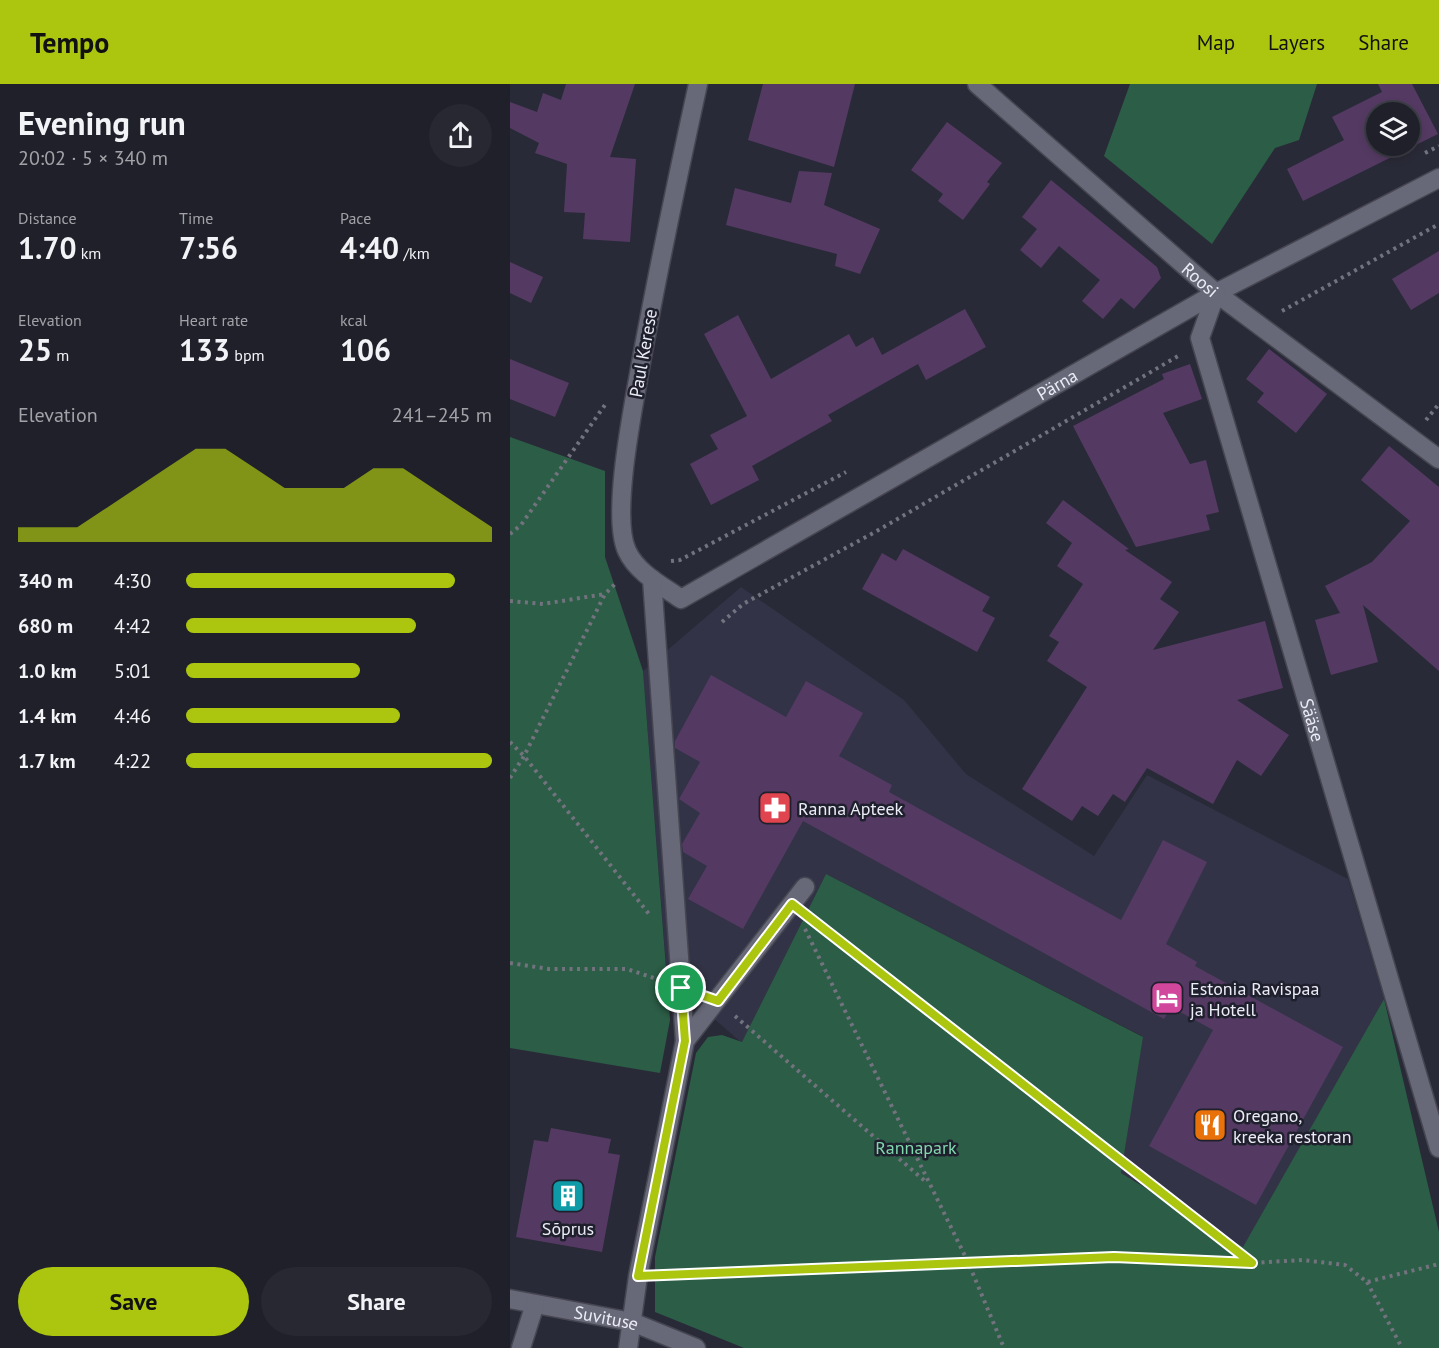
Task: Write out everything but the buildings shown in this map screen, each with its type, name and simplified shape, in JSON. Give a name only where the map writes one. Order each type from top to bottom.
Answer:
[{"type":"street","name":"Paul Kerese","points":[[681,599],[635,564],[626,551],[621,524],[630,423],[656,274],[698,84]]},
{"type":"street","name":"Roosi","points":[[977,84],[1216,293],[1439,459]]},
{"type":"street","name":"Pärna","points":[[681,599],[1216,293],[1439,178]]},
{"type":"street","name":"Sääse","points":[[1216,293],[1200,338],[1439,1148]]},
{"type":"street","points":[[628,1348],[638,1276],[685,1041],[652,579]]},
{"type":"street","points":[[685,1041],[805,887]]},
{"type":"street","name":"Suvituse","points":[[510,1299],[632,1322],[696,1348]]},
{"type":"street","points":[[521,1348],[535,1304]]},
{"type":"path","points":[[1258,324],[1439,224]]},
{"type":"path","points":[[722,622],[743,604],[874,532],[1202,342]]},
{"type":"path","points":[[510,534],[521,525],[612,394]]},
{"type":"path","points":[[510,778],[524,756],[605,594],[635,564]]},
{"type":"path","points":[[510,601],[543,604],[605,594]]},
{"type":"path","points":[[792,904],[968,1262],[1004,1348]]},
{"type":"path","points":[[792,904],[1252,1263]]},
{"type":"path","points":[[510,963],[549,969],[627,969],[681,988]]},
{"type":"path","points":[[638,1276],[1114,1257],[1252,1263],[1302,1260],[1345,1265],[1367,1282],[1402,1348]]},
{"type":"path","points":[[1367,1282],[1439,1264]]},
{"type":"shaded area","points":[[741,587],[904,700],[966,774],[1094,856],[1147,775],[1348,879],[1384,999],[1244,1248],[1121,1173],[1142,1036],[826,874],[742,1043],[667,978],[643,671]]},
{"type":"green space","points":[[1130,84],[1317,84],[1299,140],[1275,148],[1212,244],[1104,156]]},
{"type":"green space","points":[[510,437],[605,471],[605,557],[643,671],[670,1020],[660,1073],[510,1048]]},
{"type":"green space","name":"Rannapark","points":[[826,874],[1143,1037],[1121,1173],[1243,1247],[1384,999],[1439,1232],[1439,1348],[744,1348],[655,1312],[655,1257],[696,1053],[708,1037],[722,1035],[742,1042]]},
{"type":"place","name":"Ranna Apteek","points":[[775,808]]},
{"type":"place","name":"Estonia Ravispaa ja Hotell","points":[[1167,998]]},
{"type":"place","name":"Oregano, kreeka restoran","points":[[1210,1125]]},
{"type":"place","name":"Sõprus","points":[[568,1196]]},
{"type":"route","points":[[792,904],[1252,1263],[1114,1257],[638,1276],[685,1041],[681,988],[718,1001],[792,904]]}]
